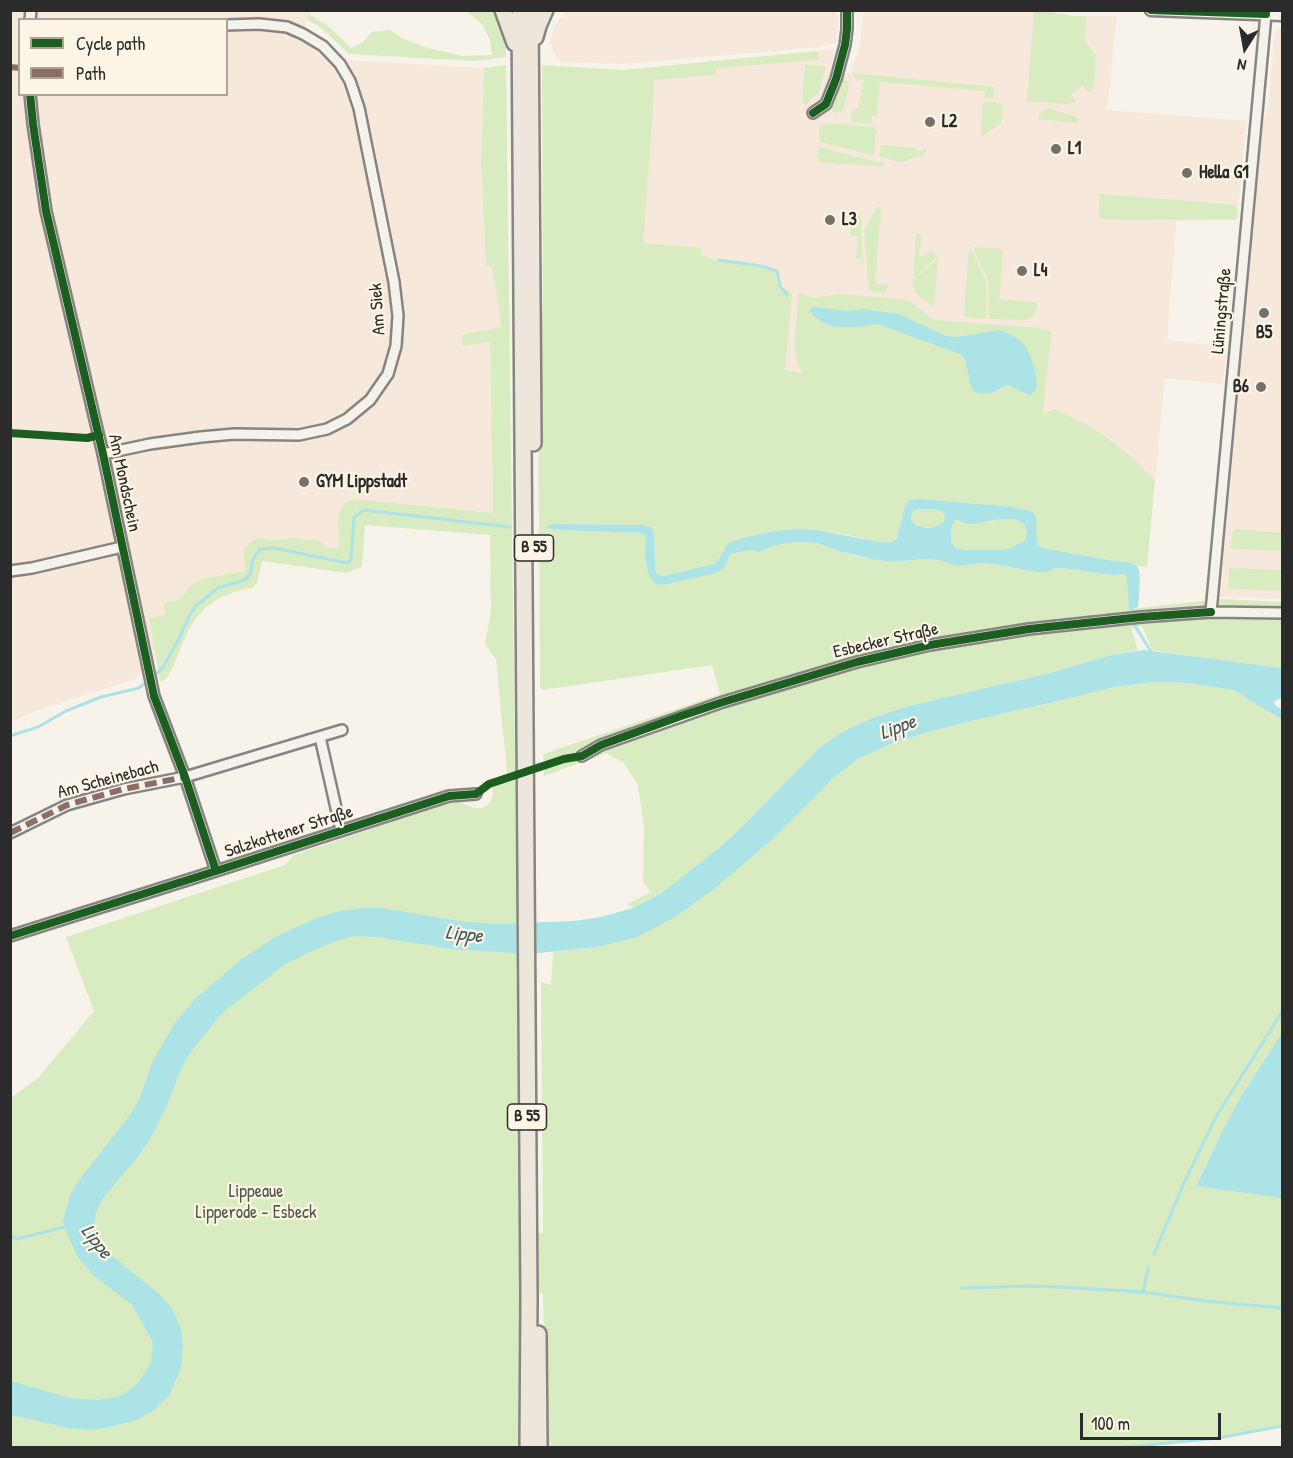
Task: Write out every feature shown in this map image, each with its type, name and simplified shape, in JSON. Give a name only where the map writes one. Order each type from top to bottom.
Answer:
[{"type":"highway","points":[[502,10],[525,61]]},
{"type":"highway","name":"B 55","points":[[520,10],[525,61],[532,1008],[533,1298],[528,1448]]},
{"type":"highway","name":"B 55","points":[[525,61],[530,10]]},
{"type":"highway","points":[[525,61],[545,10]]},
{"type":"highway","name":"B 55","points":[[533,1298],[540,1448]]},
{"type":"street","points":[[813,113],[826,104],[836,79],[845,45],[847,10]]},
{"type":"street","points":[[1151,10],[1282,15]]},
{"type":"street","name":"Lüningstraße","points":[[1211,612],[1266,14]]},
{"type":"street","name":"Am Siek","points":[[103,454],[201,436],[299,435],[327,429],[347,419],[370,400],[388,374],[396,346],[398,316],[394,282],[359,108],[350,81],[323,46],[303,34],[287,27],[228,25]]},
{"type":"street","name":"Am Mondschein","points":[[30,96],[46,208],[103,454],[151,684],[216,871]]},
{"type":"street","points":[[10,571],[122,547]]},
{"type":"street","name":"Esbecker Straße","points":[[582,756],[601,745],[723,702],[857,662],[930,645],[1029,629],[1133,617],[1211,612],[1282,613]]},
{"type":"street","name":"Am Scheinebach","points":[[10,833],[67,805],[124,789],[185,777],[342,730]]},
{"type":"street","points":[[320,737],[341,830]]},
{"type":"street","name":"Salzkottener Straße","points":[[10,936],[449,796],[476,794]]},
{"type":"shaded area","points":[[834,10],[839,18],[836,43],[820,47],[623,64],[560,62],[550,43],[555,25],[567,11]]},
{"type":"shaded area","points":[[1043,10],[1074,16],[1117,16],[1107,110],[1246,121],[1237,220],[1176,221],[1167,340],[1227,347],[1223,384],[1165,378],[1155,481],[1067,471],[1019,417],[785,369],[792,293],[571,265],[601,83],[626,70],[835,49],[831,71],[851,73],[860,44],[863,11]]},
{"type":"shaded area","points":[[11,11],[310,11],[306,19],[304,39],[328,59],[484,68],[481,162],[486,266],[492,268],[502,328],[462,335],[463,346],[490,342],[493,513],[355,499],[339,548],[325,547],[293,538],[274,540],[259,538],[251,541],[243,551],[246,571],[205,578],[192,584],[179,600],[164,603],[165,615],[149,618],[156,659],[135,679],[35,711],[11,722]]},
{"type":"shaded area","points":[[1279,28],[1282,29],[1282,599],[1220,597],[1263,124],[1268,106],[1275,32]]},
{"type":"green space","points":[[466,11],[493,11],[502,28],[506,43],[506,57],[474,61],[349,54],[320,27],[306,19],[310,15],[327,25],[351,48],[362,43],[372,32],[390,30],[402,38],[425,47],[462,56],[492,55],[490,40],[482,24]]},
{"type":"green space","points":[[1034,11],[1087,16],[1086,42],[1096,56],[1094,85],[1089,93],[1083,85],[1071,94],[1076,102],[1066,104],[1027,101]]},
{"type":"green space","points":[[818,51],[819,60],[716,68],[715,75],[654,80],[643,243],[701,248],[701,255],[715,260],[762,268],[775,273],[778,285],[792,293],[785,370],[803,373],[794,346],[799,293],[813,298],[838,294],[903,299],[934,320],[1038,328],[1051,332],[1043,414],[1055,409],[1086,424],[1117,445],[1155,481],[1147,567],[1042,548],[1037,545],[1036,523],[1031,511],[1013,507],[921,499],[902,516],[897,538],[893,542],[886,543],[816,530],[774,531],[728,543],[714,564],[664,576],[657,574],[655,566],[652,528],[645,525],[562,524],[562,530],[644,533],[645,557],[655,583],[726,566],[730,554],[750,550],[759,551],[795,542],[817,543],[859,557],[894,562],[923,559],[939,560],[956,566],[983,563],[1037,572],[1062,568],[1114,575],[1124,574],[1127,577],[1129,609],[1221,599],[1282,602],[1282,668],[1152,650],[1142,626],[1131,628],[1138,650],[909,706],[870,719],[842,732],[819,748],[743,826],[719,848],[660,894],[633,908],[627,904],[651,892],[643,882],[644,827],[638,785],[624,763],[606,753],[544,776],[543,754],[720,694],[712,665],[543,690],[540,687],[538,361],[543,302],[542,65],[623,70]],"holes":[[[814,307],[849,311],[865,309],[884,311],[899,314],[946,336],[968,335],[1026,346],[1035,370],[1032,394],[1025,395],[1008,385],[996,392],[968,378],[967,362],[954,351],[877,324],[857,327],[829,325],[820,321],[811,310]]]},
{"type":"green space","name":"Lippeaue Lipperode - Esbeck","points":[[506,65],[521,1233],[543,1233],[541,982],[551,985],[553,952],[597,947],[714,889],[772,840],[833,778],[858,759],[886,746],[928,732],[1114,687],[1153,682],[1190,683],[1237,691],[1282,719],[1282,1033],[1240,1098],[1196,1185],[1282,1198],[1282,1426],[1219,1438],[1116,1448],[546,1447],[543,1293],[521,1294],[521,1447],[11,1448],[11,1098],[38,1078],[94,1011],[66,937],[285,865],[293,856],[300,853],[445,801],[482,808],[490,803],[493,795],[492,786],[506,781],[507,771],[496,660],[485,644],[491,611],[490,535],[365,525],[362,567],[347,573],[262,561],[257,583],[252,588],[221,597],[205,608],[194,621],[165,680],[160,681],[149,618],[165,615],[164,603],[179,600],[192,584],[205,578],[246,571],[243,551],[251,541],[259,538],[320,541],[325,547],[339,548],[338,517],[341,508],[347,502],[355,499],[493,513],[490,342],[463,346],[462,335],[502,327],[492,268],[486,266],[481,162],[484,68]]},
{"type":"green space","points":[[805,65],[826,67],[818,94],[808,104],[802,104]]},
{"type":"green space","points":[[852,73],[994,87],[993,99],[985,98],[985,91],[880,82],[877,116],[872,116],[871,124],[851,122],[852,111],[860,107],[858,103],[862,101],[861,91],[864,89],[862,84],[865,83],[863,78],[857,81]]},
{"type":"green space","points":[[842,74],[849,85],[844,108],[834,113],[830,107]]},
{"type":"green space","points":[[986,102],[1001,103],[1003,106],[1001,123],[983,136],[981,134],[983,104]]},
{"type":"green space","points":[[1048,108],[1077,117],[1078,122],[1039,119],[1039,116]]},
{"type":"green space","points":[[823,123],[873,127],[876,131],[874,154],[821,142],[819,128]]},
{"type":"green space","points":[[881,145],[917,148],[918,151],[923,151],[925,148],[926,151],[925,154],[898,162],[879,156]]},
{"type":"green space","points":[[818,147],[884,165],[882,167],[820,162],[817,156]]},
{"type":"green space","points":[[1100,194],[1237,205],[1236,219],[1119,220],[1098,218]]},
{"type":"green space","points":[[878,206],[881,209],[875,284],[889,285],[885,292],[869,291],[864,234]]},
{"type":"green space","points":[[852,211],[862,219],[863,264],[861,264],[862,259],[856,259],[858,236],[850,235]]},
{"type":"green space","points":[[916,233],[919,233],[922,240],[919,257],[932,251],[937,256],[913,279]]},
{"type":"green space","points":[[974,247],[1003,249],[999,299],[1037,303],[1038,308],[1032,317],[1026,320],[989,319],[988,281]]},
{"type":"green space","points":[[971,249],[986,281],[987,316],[985,319],[964,315],[969,250]]},
{"type":"green space","points":[[938,258],[933,307],[916,293],[912,281]]},
{"type":"green space","points":[[920,509],[942,511],[945,516],[943,523],[926,528],[915,525],[911,520],[913,511]]},
{"type":"green space","points":[[955,519],[964,523],[1014,519],[1023,523],[1027,531],[1025,540],[1010,549],[965,550],[955,548],[951,540],[951,529]]},
{"type":"green space","points":[[1236,529],[1282,533],[1282,551],[1231,549],[1232,533]]},
{"type":"green space","points":[[1229,568],[1282,570],[1282,591],[1232,589],[1228,585]]},
{"type":"water","points":[[814,307],[849,311],[865,309],[899,314],[946,336],[957,337],[999,330],[1014,336],[1026,346],[1035,370],[1037,384],[1035,391],[1028,395],[1008,385],[989,394],[977,393],[970,384],[966,362],[960,354],[877,324],[857,327],[829,325],[813,315],[810,310]]},
{"type":"water","points":[[910,500],[1013,507],[1031,511],[1036,519],[1037,544],[1042,548],[1127,562],[1137,566],[1140,582],[1138,607],[1129,609],[1127,577],[1124,574],[1114,575],[1062,568],[1037,572],[983,563],[956,566],[939,560],[923,559],[894,562],[841,552],[817,543],[795,542],[772,546],[759,552],[750,550],[730,554],[726,566],[716,573],[663,585],[655,583],[649,576],[644,533],[546,528],[552,524],[645,525],[652,528],[654,533],[657,574],[664,576],[714,564],[728,543],[774,531],[816,530],[886,543],[893,542],[897,538],[905,506]],"holes":[[[920,509],[942,511],[945,516],[943,523],[926,528],[915,525],[911,520],[913,511]],[[955,519],[974,524],[1014,519],[1023,523],[1027,531],[1025,540],[1010,549],[965,550],[955,548],[951,540],[951,529]]]},
{"type":"water","name":"Lippe","points":[[1144,650],[1282,668],[1282,698],[1274,701],[1275,705],[1282,710],[1282,719],[1237,691],[1190,683],[1153,682],[1114,687],[979,719],[928,732],[886,746],[858,759],[833,778],[772,840],[714,889],[678,915],[638,937],[597,947],[529,954],[453,949],[376,937],[354,936],[314,950],[284,965],[221,1014],[189,1054],[155,1130],[140,1154],[104,1197],[96,1212],[94,1227],[108,1253],[157,1292],[172,1308],[181,1329],[183,1345],[181,1367],[169,1396],[154,1410],[139,1419],[92,1430],[69,1428],[11,1415],[11,1381],[69,1398],[98,1400],[121,1396],[138,1383],[151,1363],[153,1342],[132,1305],[93,1275],[78,1257],[63,1221],[76,1184],[131,1114],[141,1096],[151,1065],[174,1024],[197,997],[242,959],[277,936],[317,918],[363,908],[382,908],[465,922],[498,924],[574,921],[601,917],[633,908],[660,894],[719,848],[819,748],[842,732],[870,719],[909,706],[1050,673],[1111,655]]},
{"type":"water","points":[[1282,1033],[1282,1198],[1196,1186],[1240,1098]]},
{"type":"waterway","points":[[719,260],[761,266],[777,271],[780,286],[787,295]]},
{"type":"waterway","points":[[10,736],[38,727],[66,711],[101,697],[139,688],[162,669],[197,605],[218,588],[245,580],[251,573],[252,561],[260,549],[274,548],[347,563],[351,560],[354,518],[363,510],[510,527]]},
{"type":"waterway","points":[[1132,609],[1135,626],[1152,653]]},
{"type":"waterway","points":[[1154,1254],[1184,1183],[1217,1115],[1282,1012]]},
{"type":"waterway","points":[[10,1235],[17,1239],[69,1226]]},
{"type":"waterway","points":[[1143,1292],[1148,1268]]},
{"type":"waterway","points":[[961,1288],[1034,1286],[1079,1288],[1143,1292],[1282,1308]]},
{"type":"waterway","points":[[1116,1448],[1219,1438],[1282,1426]]},
{"type":"marked path","points":[[10,67],[18,68]]},
{"type":"marked path","points":[[10,833],[67,805],[124,789],[185,777]]},
{"type":"cycle path","points":[[813,113],[826,104],[836,79],[845,45],[847,10]]},
{"type":"cycle path","points":[[1151,10],[1266,14]]},
{"type":"cycle path","points":[[30,96],[46,211],[103,454],[154,696],[185,777],[216,871]]},
{"type":"cycle path","points":[[10,433],[87,438],[99,435]]},
{"type":"cycle path","points":[[10,936],[449,796],[476,794],[489,784],[564,759],[582,756],[601,745],[681,716],[857,662],[930,645],[1029,629],[1211,612]]},
{"type":"place","name":"L2","points":[[930,122]]},
{"type":"place","name":"L1","points":[[1056,149]]},
{"type":"place","name":"Hella G1","points":[[1187,173]]},
{"type":"place","name":"L3","points":[[830,220]]},
{"type":"place","name":"L4","points":[[1022,271]]},
{"type":"place","name":"B5","points":[[1264,313]]},
{"type":"place","name":"B6","points":[[1261,387]]},
{"type":"place","name":"GYM Lippstadt","points":[[304,482]]}]
